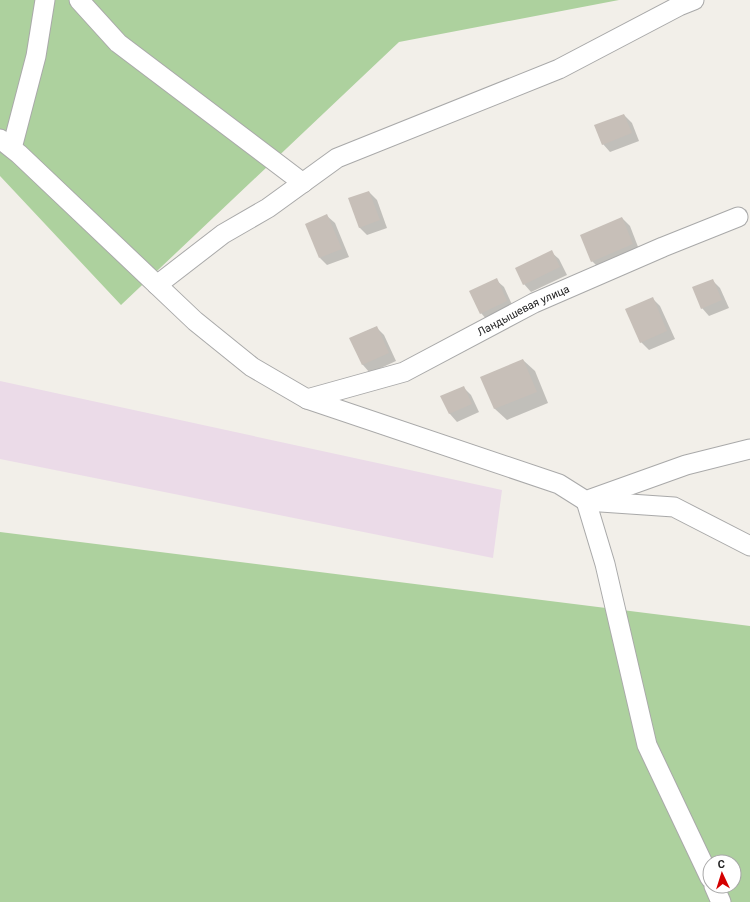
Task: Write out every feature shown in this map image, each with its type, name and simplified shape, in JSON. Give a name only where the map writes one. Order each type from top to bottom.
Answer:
[{"type":"street","points":[[45,0],[36,56],[6,143],[25,159],[195,321],[252,367],[307,399],[559,484],[586,501],[674,507],[750,546]]},
{"type":"street","points":[[79,0],[118,43],[303,182]]},
{"type":"street","points":[[157,285],[223,234],[268,208],[337,158],[559,69],[679,6],[694,0]]},
{"type":"street","name":"Ландышевая улица","points":[[307,399],[404,372],[534,303],[663,247],[738,217]]},
{"type":"street","points":[[586,501],[628,484],[686,465],[750,449]]},
{"type":"street","points":[[586,501],[605,564],[647,744],[702,861]]},
{"type":"shaded area","points":[[0,381],[502,490],[493,558],[0,459]]},
{"type":"green space","points":[[0,0],[619,0],[399,42],[121,305],[0,176]]},
{"type":"green space","points":[[0,532],[750,626],[750,902],[0,902]]},
{"type":"building","points":[[624,114],[632,133],[602,145],[594,125]]},
{"type":"building","points":[[369,191],[380,220],[359,228],[348,198]]},
{"type":"building","points":[[327,214],[342,249],[319,258],[305,224]]},
{"type":"building","points":[[622,217],[633,244],[591,262],[580,235]]},
{"type":"building","points":[[552,250],[560,267],[523,285],[515,268]]},
{"type":"building","points":[[497,278],[507,301],[480,314],[469,291]]},
{"type":"building","points":[[713,279],[722,300],[701,309],[692,287]]},
{"type":"building","points":[[653,297],[667,331],[640,343],[625,309]]},
{"type":"building","points":[[377,326],[389,353],[362,365],[349,338]]},
{"type":"building","points":[[523,359],[537,392],[494,409],[480,377]]},
{"type":"building","points":[[464,386],[472,404],[449,414],[440,396]]}]
